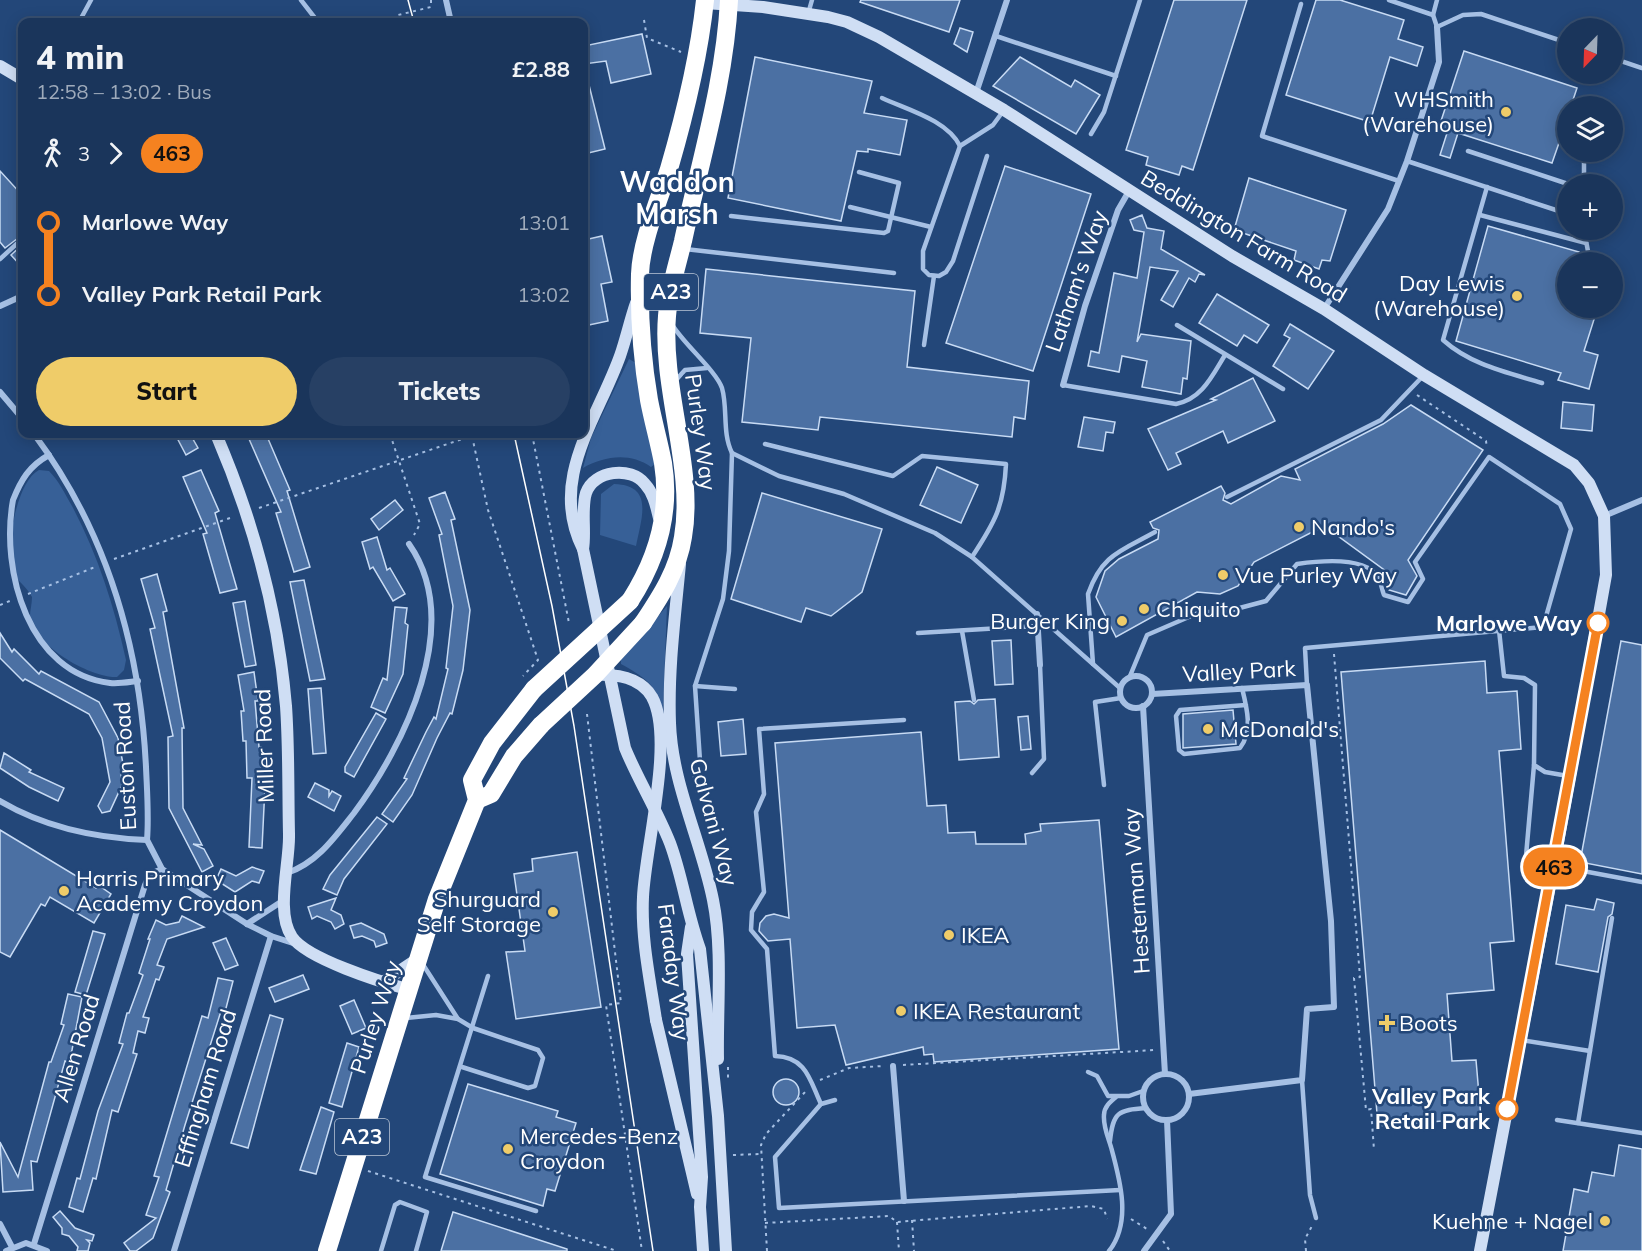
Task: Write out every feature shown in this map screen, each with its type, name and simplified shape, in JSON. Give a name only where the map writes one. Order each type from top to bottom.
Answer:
[{"type":"highway","name":"Purley Way","points":[[327,1251],[407,989],[450,864],[477,800],[472,780],[498,734],[534,689],[630,601],[648,573],[662,530],[663,465],[649,402],[642,343],[640,271],[696,62],[705,1]]},
{"type":"highway","name":"Purley Way","points":[[477,800],[490,794],[514,756],[541,725],[595,675],[643,623],[663,592],[683,539],[686,506],[670,392],[666,345],[667,315],[719,77],[729,2]]},
{"type":"street","points":[[446,0],[450,18]]},
{"type":"street","points":[[976,94],[1007,0]]},
{"type":"street","name":"Beddington Farm Road","points":[[705,1],[729,2],[808,14],[847,22],[862,28],[1004,110],[1232,256],[1324,309],[1424,375],[1574,465],[1589,483],[1604,516],[1606,575],[1554,865],[1479,1251]]},
{"type":"street","points":[[1324,309],[1388,209],[1407,161],[1439,62],[1437,27]]},
{"type":"street","points":[[0,66],[18,77]]},
{"type":"street","name":"Latham's Way","points":[[1063,385],[1085,306],[1118,210],[1129,191]]},
{"type":"street","points":[[588,428],[619,357],[640,287]]},
{"type":"street","points":[[0,306],[18,298]]},
{"type":"street","points":[[0,392],[18,413]]},
{"type":"street","name":"Euston Road","points":[[37,438],[70,489],[106,562],[126,626],[138,681],[144,734],[147,840],[162,869]]},
{"type":"street","name":"Miller Road","points":[[218,438],[251,525],[277,639],[287,726],[289,844],[284,900],[286,925],[298,944]]},
{"type":"street","points":[[584,438],[575,458],[571,504],[574,530],[583,549],[625,747],[637,778],[669,840],[681,875],[692,926],[700,949],[717,1116],[726,1251]]},
{"type":"street","name":"Euston Road","points":[[49,455],[33,465],[26,474],[8,516],[4,554],[14,599],[37,641],[62,664],[102,682],[138,681]]},
{"type":"street","points":[[583,549],[586,493],[598,478],[608,474],[628,474],[645,482],[653,496],[662,530]]},
{"type":"street","points":[[1604,516],[1642,500]]},
{"type":"street","name":"Galvani Way","points":[[683,539],[671,657],[670,724],[676,771],[701,850],[714,902],[718,963],[717,1116]]},
{"type":"street","points":[[287,873],[314,858],[351,817],[384,769],[415,704],[426,661],[430,612],[426,573],[409,544]]},
{"type":"street","points":[[1037,614],[1040,665]]},
{"type":"street","name":"Faraday Way","points":[[595,675],[620,676],[638,683],[651,696],[658,717],[660,754],[642,900],[642,926],[656,1020],[700,1207]]},
{"type":"street","points":[[1130,676],[1145,679],[1151,686],[1152,694],[1143,706],[1128,706],[1121,698],[1120,688],[1130,676]]},
{"type":"street","name":"Valley Park","points":[[1152,694],[1307,685],[1331,921],[1334,1007],[1307,1009],[1302,1080]]},
{"type":"street","name":"Hesterman Way","points":[[1143,706],[1165,1074]]},
{"type":"street","points":[[0,801],[63,828],[107,837],[147,840]]},
{"type":"street","points":[[162,869],[248,924],[271,936],[298,944],[348,969],[407,989]]},
{"type":"street","name":"Allen Road","points":[[34,1244],[145,885],[150,874],[162,869]]},
{"type":"street","points":[[248,924],[284,900]]},
{"type":"street","points":[[692,926],[687,954],[702,1178],[700,1207],[703,1251]]},
{"type":"street","name":"Effingham Road","points":[[174,1251],[271,936]]},
{"type":"street","points":[[383,982],[419,958]]},
{"type":"street","points":[[893,1066],[904,1202]]},
{"type":"street","points":[[1165,1074],[1175,1075],[1184,1083],[1189,1094],[1184,1111],[1167,1120],[1154,1117],[1146,1108],[1143,1091],[1153,1078],[1165,1074]]},
{"type":"street","points":[[1189,1094],[1302,1080]]},
{"type":"street","points":[[1144,1251],[1171,1214],[1167,1120]]},
{"type":"street","points":[[0,1224],[9,1249],[34,1244],[47,1251]]},
{"type":"lane","points":[[82,18],[92,0]]},
{"type":"lane","points":[[301,0],[315,18]]},
{"type":"lane","points":[[808,14],[812,0]]},
{"type":"lane","points":[[1090,134],[1104,111],[1140,0]]},
{"type":"lane","points":[[1389,0],[1433,15]]},
{"type":"lane","points":[[1437,0],[1433,15],[1437,27],[1463,15],[1481,14],[1557,39]]},
{"type":"lane","points":[[1301,4],[1262,136],[1399,181]]},
{"type":"lane","points":[[996,36],[1116,76]]},
{"type":"lane","points":[[1623,62],[1642,68]]},
{"type":"lane","points":[[882,98],[931,120],[954,134],[960,146]]},
{"type":"lane","points":[[934,276],[923,269],[922,261],[960,146],[993,125],[1004,110]]},
{"type":"lane","points":[[1468,151],[1557,180]]},
{"type":"lane","points":[[934,276],[946,272],[953,261],[987,156]]},
{"type":"lane","points":[[1407,161],[1557,210]]},
{"type":"lane","points":[[731,216],[884,233],[888,231],[899,183],[859,172]]},
{"type":"lane","points":[[1487,187],[1443,340],[1457,352],[1476,363],[1542,383]]},
{"type":"lane","points":[[850,207],[932,227]]},
{"type":"lane","points":[[1480,214],[1586,243]]},
{"type":"lane","points":[[1586,240],[1588,252]]},
{"type":"lane","points":[[0,259],[18,243]]},
{"type":"lane","points":[[681,249],[894,273]]},
{"type":"lane","points":[[924,345],[934,276]]},
{"type":"lane","points":[[667,315],[683,341],[718,378],[722,389],[727,443],[732,453],[729,551],[723,599],[695,686],[700,761]]},
{"type":"lane","points":[[1178,325],[1283,389]]},
{"type":"lane","points":[[1063,385],[1176,404],[1189,402],[1203,391],[1226,355]]},
{"type":"lane","points":[[670,392],[678,376],[685,370],[707,368]]},
{"type":"lane","points":[[1227,496],[1381,420],[1424,375]]},
{"type":"lane","points":[[765,444],[893,476],[922,456],[1006,464],[1005,494],[991,529],[972,557]]},
{"type":"lane","points":[[732,453],[779,476],[844,494],[934,533],[972,557],[1120,688]]},
{"type":"lane","points":[[1130,676],[1147,635],[1198,613],[1232,610],[1266,601],[1297,564],[1328,560],[1364,566],[1378,576],[1384,595],[1408,602],[1423,579],[1415,562],[1489,457],[1560,504],[1571,529],[1543,627],[1305,648],[1307,685]]},
{"type":"lane","points":[[1093,664],[1088,594],[1106,559],[1155,532]]},
{"type":"lane","points":[[918,633],[1037,626]]},
{"type":"lane","points":[[1499,630],[1504,676],[1524,678],[1535,685],[1534,765],[1526,856]]},
{"type":"lane","points":[[962,631],[974,700]]},
{"type":"lane","points":[[1032,773],[1044,759],[1040,665]]},
{"type":"lane","points":[[695,686],[735,689]]},
{"type":"lane","points":[[1242,688],[1246,705],[1247,735],[1240,748],[1233,751],[1181,753],[1176,716],[1180,710],[1246,705]]},
{"type":"lane","points":[[1104,784],[1095,702],[1121,698]]},
{"type":"lane","points":[[821,1104],[810,1074],[792,1060],[775,1056],[767,949],[751,930],[752,912],[764,892],[756,812],[764,794],[759,729],[904,720]]},
{"type":"lane","points":[[1534,765],[1545,772],[1570,777]]},
{"type":"lane","points":[[1554,865],[1642,882]]},
{"type":"lane","points":[[1578,1123],[1612,918]]},
{"type":"lane","points":[[419,958],[458,1018],[473,1028],[538,1050],[543,1058],[535,1086],[528,1088],[462,1067]]},
{"type":"lane","points":[[488,976],[462,1067],[425,1177],[536,1211]]},
{"type":"lane","points":[[397,1022],[410,1016],[436,1015],[458,1018]]},
{"type":"lane","points":[[1521,1040],[1590,1051]]},
{"type":"lane","points":[[1088,1072],[1097,1076],[1108,1096],[1129,1096],[1143,1091]]},
{"type":"lane","points":[[1302,1080],[1310,1194],[1316,1218]]},
{"type":"lane","points":[[1109,1251],[1118,1240],[1122,1226],[1120,1190],[1104,1116],[1109,1102],[1116,1097]]},
{"type":"lane","points":[[835,1100],[821,1104],[775,1157],[779,1208],[1120,1190]]},
{"type":"lane","points":[[1109,1143],[1115,1116],[1131,1109],[1146,1108]]},
{"type":"lane","points":[[1557,1120],[1642,1133]]},
{"type":"lane","points":[[381,1251],[395,1205],[400,1202],[427,1212],[416,1251]]},
{"type":"path","points":[[398,18],[398,15],[431,7],[431,0]]},
{"type":"path","points":[[644,20],[647,38],[682,52]]},
{"type":"path","points":[[1409,390],[1486,441],[1489,457]]},
{"type":"path","points":[[391,438],[420,524],[409,544]]},
{"type":"path","points":[[398,461],[466,438]]},
{"type":"path","points":[[472,438],[488,510],[538,660]]},
{"type":"path","points":[[533,438],[569,623]]},
{"type":"path","points":[[0,605],[106,562]]},
{"type":"path","points":[[1333,645],[1338,673],[1340,746],[1346,782],[1360,977],[1354,978],[1366,1110],[1371,1109],[1374,1150]]},
{"type":"path","points":[[587,714],[621,1003],[606,1005],[642,1251]]},
{"type":"path","points":[[885,1066],[1164,1050]]},
{"type":"path","points":[[718,1155],[760,1154]]},
{"type":"path","points":[[352,1166],[617,1251]]},
{"type":"path","points":[[765,1223],[889,1216],[897,1222],[1091,1206],[1104,1209],[1107,1219]]},
{"type":"path","points":[[1306,1251],[1305,1239],[1316,1218]]},
{"type":"path","points":[[912,1221],[914,1251]]},
{"type":"path","points":[[897,1222],[899,1251]]},
{"type":"shaded area","points":[[629,359],[636,363],[655,464],[651,467],[634,459],[617,457],[608,458],[583,468],[591,438]]},
{"type":"shaded area","points":[[39,470],[49,471],[59,483],[81,524],[97,562],[126,660],[124,670],[117,677],[92,672],[64,658],[41,638],[33,627],[30,616],[32,597],[13,571],[10,544],[19,500],[31,476]]},
{"type":"shaded area","points":[[614,484],[635,490],[640,497],[642,515],[636,546],[600,535],[601,494]]},
{"type":"shaded area","points":[[667,606],[663,710],[656,693],[648,682],[621,664],[621,659]]},
{"type":"building","points":[[861,0],[960,0],[949,32],[860,2]]},
{"type":"building","points":[[1174,0],[1247,0],[1193,170],[1182,166],[1179,175],[1146,165],[1148,157],[1126,150]]},
{"type":"building","points":[[1316,0],[1340,0],[1404,20],[1398,39],[1423,47],[1417,66],[1390,57],[1370,122],[1286,95]]},
{"type":"building","points":[[960,28],[973,32],[967,52],[954,44]]},
{"type":"building","points":[[642,34],[651,74],[611,83],[606,61],[588,63],[588,45]]},
{"type":"building","name":"WHSmith (Warehouse)","points":[[1464,51],[1557,81],[1557,84],[1577,88],[1574,96],[1557,96],[1557,149],[1552,163],[1458,133],[1450,158],[1440,155],[1448,130],[1439,127]]},
{"type":"building","points":[[755,57],[872,81],[864,113],[907,120],[900,155],[868,149],[868,152],[857,151],[841,221],[728,198]]},
{"type":"building","points":[[1020,57],[1071,87],[1075,80],[1100,95],[1076,134],[993,86]]},
{"type":"building","points":[[588,81],[605,149],[588,153]]},
{"type":"building","points":[[1005,166],[1091,194],[1033,371],[946,343]]},
{"type":"building","points":[[0,171],[18,191],[18,238],[5,248],[0,242]]},
{"type":"building","points":[[1249,178],[1346,210],[1330,261],[1322,260],[1319,269],[1294,260],[1296,251],[1234,230]]},
{"type":"building","points":[[1142,215],[1147,228],[1164,231],[1161,249],[1205,275],[1199,274],[1195,282],[1189,278],[1173,307],[1161,300],[1178,271],[1150,267],[1137,342],[1141,334],[1191,341],[1187,379],[1183,378],[1181,394],[1142,387],[1147,361],[1122,356],[1119,372],[1088,366],[1091,351],[1099,353],[1114,273],[1137,278],[1144,232],[1134,230],[1130,220]]},
{"type":"building","name":"Day Lewis (Warehouse)","points":[[1488,226],[1579,252],[1557,252],[1557,318],[1594,318],[1584,351],[1598,355],[1589,389],[1558,380],[1561,373],[1456,341]]},
{"type":"building","points":[[602,236],[612,282],[601,284],[608,321],[588,325],[588,239]]},
{"type":"building","points":[[18,249],[18,263],[11,255]]},
{"type":"building","points":[[706,269],[915,291],[907,367],[1029,381],[1025,419],[1014,417],[1012,437],[820,417],[818,430],[742,422],[751,338],[700,333]]},
{"type":"building","points":[[1217,294],[1269,325],[1257,343],[1244,335],[1237,346],[1199,323]]},
{"type":"building","points":[[1290,324],[1334,351],[1308,389],[1273,366],[1290,338],[1284,335]]},
{"type":"building","points":[[1253,378],[1275,421],[1228,443],[1223,431],[1176,453],[1181,464],[1168,470],[1148,429],[1216,400],[1211,399]]},
{"type":"building","points":[[1563,402],[1594,405],[1592,431],[1561,428]]},
{"type":"building","points":[[1411,405],[1483,450],[1408,560],[1417,576],[1406,595],[1389,590],[1387,572],[1324,526],[1254,562],[1238,586],[1220,594],[1197,592],[1116,637],[1096,597],[1105,571],[1119,559],[1158,539],[1159,530],[1153,528],[1150,522],[1221,486],[1225,493],[1223,500],[1231,504],[1281,476],[1300,480],[1295,469],[1383,424]]},
{"type":"building","points":[[1084,417],[1115,422],[1113,433],[1106,432],[1103,451],[1078,447]]},
{"type":"building","points":[[177,438],[192,438],[198,448],[186,455]]},
{"type":"building","points":[[268,438],[290,490],[287,491],[310,567],[294,572],[276,513],[281,512],[249,439]]},
{"type":"building","points":[[937,467],[978,485],[961,523],[920,505]]},
{"type":"building","points":[[201,470],[219,511],[215,513],[237,589],[220,593],[203,534],[207,533],[183,477]]},
{"type":"building","points":[[445,492],[455,519],[451,520],[470,610],[463,670],[452,714],[450,713],[437,738],[412,795],[393,822],[382,814],[407,779],[404,778],[426,732],[434,717],[436,719],[448,669],[446,668],[453,606],[439,535],[442,534],[429,498]]},
{"type":"building","points":[[762,493],[882,529],[862,592],[831,616],[806,608],[801,622],[731,599]]},
{"type":"building","points":[[395,500],[403,510],[379,530],[371,519]]},
{"type":"building","points":[[377,537],[387,570],[390,568],[405,594],[393,601],[373,567],[370,569],[362,542]]},
{"type":"building","points":[[157,574],[167,611],[163,612],[184,728],[182,728],[183,808],[202,845],[193,844],[204,849],[213,866],[202,872],[169,808],[168,737],[173,736],[150,629],[155,628],[141,579]]},
{"type":"building","points":[[304,580],[325,679],[310,681],[290,582]]},
{"type":"building","points":[[245,601],[256,665],[245,667],[233,603]]},
{"type":"building","points":[[395,607],[407,608],[405,623],[408,625],[403,674],[385,713],[371,707],[383,678],[387,680]]},
{"type":"building","points":[[0,633],[12,652],[14,649],[39,674],[41,671],[99,702],[118,738],[125,774],[121,774],[122,785],[110,811],[102,813],[98,806],[110,782],[102,738],[89,714],[25,679],[23,681],[0,658]]},
{"type":"building","points":[[1011,640],[1013,684],[995,685],[992,641]]},
{"type":"building","points":[[1621,641],[1642,645],[1642,874],[1580,862]]},
{"type":"building","points":[[1485,661],[1487,693],[1517,691],[1521,749],[1499,751],[1514,941],[1490,943],[1494,990],[1447,994],[1452,1061],[1476,1060],[1481,1118],[1378,1126],[1341,672]]},
{"type":"building","points":[[254,672],[258,701],[255,701],[259,747],[261,747],[262,785],[265,786],[262,848],[249,847],[252,778],[247,778],[246,741],[243,741],[241,711],[244,711],[238,675]]},
{"type":"building","points":[[321,688],[326,753],[313,754],[308,689]]},
{"type":"building","points":[[995,699],[999,757],[959,760],[955,702],[970,701],[974,704],[978,700]]},
{"type":"building","name":"McDonald's","points":[[1233,710],[1236,744],[1183,748],[1183,714]]},
{"type":"building","points":[[376,713],[386,719],[354,777],[345,772],[345,767]]},
{"type":"building","points":[[1028,716],[1031,749],[1021,750],[1018,717]]},
{"type":"building","points":[[743,719],[746,754],[721,756],[718,722]]},
{"type":"building","name":"IKEA","points":[[921,732],[927,806],[946,805],[948,833],[975,832],[976,844],[1026,844],[1025,834],[1041,831],[1040,824],[1099,820],[1119,1049],[934,1062],[933,1054],[924,1055],[923,1047],[846,1065],[835,1025],[797,1028],[790,939],[768,941],[759,931],[760,923],[766,916],[774,914],[789,918],[775,743]]},
{"type":"building","points":[[4,753],[31,770],[29,772],[64,788],[58,801],[29,787],[0,768]]},
{"type":"building","points":[[315,783],[329,790],[329,796],[332,791],[341,796],[334,811],[308,797]]},
{"type":"building","points":[[377,817],[387,824],[344,879],[337,895],[323,889],[330,875]]},
{"type":"building","points":[[0,830],[96,888],[98,885],[111,894],[94,923],[50,897],[45,906],[41,904],[10,957],[0,952]]},
{"type":"building","name":"Shurguard Self Storage","points":[[577,852],[601,1007],[516,1019],[506,952],[525,951],[514,874],[533,871],[532,859]]},
{"type":"building","points":[[252,867],[264,871],[259,883],[252,881],[235,892],[216,880],[221,869],[236,876]]},
{"type":"building","points":[[336,898],[331,910],[341,915],[344,924],[335,929],[331,922],[317,916],[312,919],[308,907]]},
{"type":"building","points":[[1597,899],[1614,903],[1612,914],[1608,917],[1598,972],[1556,964],[1566,905],[1594,910]]},
{"type":"building","points":[[182,916],[204,927],[167,939],[157,965],[164,967],[159,980],[156,979],[143,1017],[149,1018],[145,1033],[138,1031],[133,1053],[137,1054],[118,1112],[112,1110],[96,1179],[93,1178],[83,1212],[69,1207],[77,1178],[80,1179],[98,1111],[123,1044],[119,1043],[127,1013],[129,1013],[143,975],[139,973],[150,939],[148,939],[156,920],[166,925],[179,922]]},
{"type":"building","points":[[361,923],[384,934],[387,943],[376,947],[374,941],[362,936],[354,938],[350,926]]},
{"type":"building","points":[[93,931],[105,934],[86,995],[75,992]]},
{"type":"building","points":[[226,938],[238,965],[225,970],[213,943]]},
{"type":"building","points":[[303,975],[309,989],[275,1002],[269,988]]},
{"type":"building","points":[[218,978],[233,981],[225,1012],[221,1011],[185,1125],[166,1190],[170,1192],[153,1238],[136,1251],[130,1251],[124,1243],[156,1218],[146,1215],[159,1177],[154,1176],[202,1016],[208,1018]]},
{"type":"building","points":[[68,994],[82,997],[72,1050],[68,1062],[65,1061],[37,1162],[31,1161],[33,1190],[3,1192],[0,1142],[18,1177],[49,1062],[51,1062],[64,1025],[61,1024]]},
{"type":"building","points":[[354,1000],[366,1028],[352,1034],[340,1006]]},
{"type":"building","points":[[270,1015],[283,1019],[248,1148],[231,1143]]},
{"type":"building","points":[[347,1043],[359,1047],[342,1107],[329,1103]]},
{"type":"building","points":[[786,1079],[795,1083],[799,1092],[795,1101],[786,1105],[777,1101],[773,1092],[777,1083]]},
{"type":"building","name":"Mercedes-Benz Croydon","points":[[468,1084],[558,1111],[556,1117],[576,1123],[555,1191],[547,1189],[543,1206],[440,1174]]},
{"type":"building","points":[[321,1107],[334,1112],[316,1174],[300,1170]]},
{"type":"building","name":"Kuehne + Nagel","points":[[1619,1145],[1642,1149],[1642,1251],[1563,1251],[1574,1189],[1588,1192],[1592,1172],[1614,1176]]},
{"type":"building","points":[[60,1211],[75,1228],[94,1235],[92,1241],[87,1240],[90,1243],[88,1251],[77,1251],[78,1247],[69,1236],[62,1234],[62,1228],[53,1217]]},
{"type":"building","points":[[453,1212],[567,1249],[567,1251],[441,1251]]},
{"type":"tram line","points":[[408,0],[413,18]]},
{"type":"tram line","points":[[515,438],[552,606],[574,726],[653,1251]]},
{"type":"bus line","name":"463","points":[[1507,1109],[1598,623]]},
{"type":"place","name":"WHSmith (Warehouse)","points":[[1506,112]]},
{"type":"place","name":"Day Lewis (Warehouse)","points":[[1517,296]]},
{"type":"place","name":"Nando's","points":[[1299,527]]},
{"type":"place","name":"Vue Purley Way","points":[[1223,575]]},
{"type":"place","name":"Chiquito","points":[[1144,609]]},
{"type":"place","name":"Burger King","points":[[1122,621]]},
{"type":"place","name":"Marlowe Way","points":[[1598,623]]},
{"type":"place","name":"McDonald's","points":[[1208,729]]},
{"type":"place","name":"Harris Primary Academy Croydon","points":[[64,891]]},
{"type":"place","name":"Shurguard Self Storage","points":[[553,912]]},
{"type":"place","name":"IKEA","points":[[949,935]]},
{"type":"place","name":"IKEA Restaurant","points":[[901,1011]]},
{"type":"place","name":"Boots","points":[[1387,1023]]},
{"type":"place","name":"Valley Park Retail Park","points":[[1507,1109]]},
{"type":"place","name":"Mercedes-Benz Croydon","points":[[508,1149]]},
{"type":"place","name":"Kuehne + Nagel","points":[[1605,1221]]},
{"type":"district","name":"Waddon Marsh","points":[[677,198]]}]
